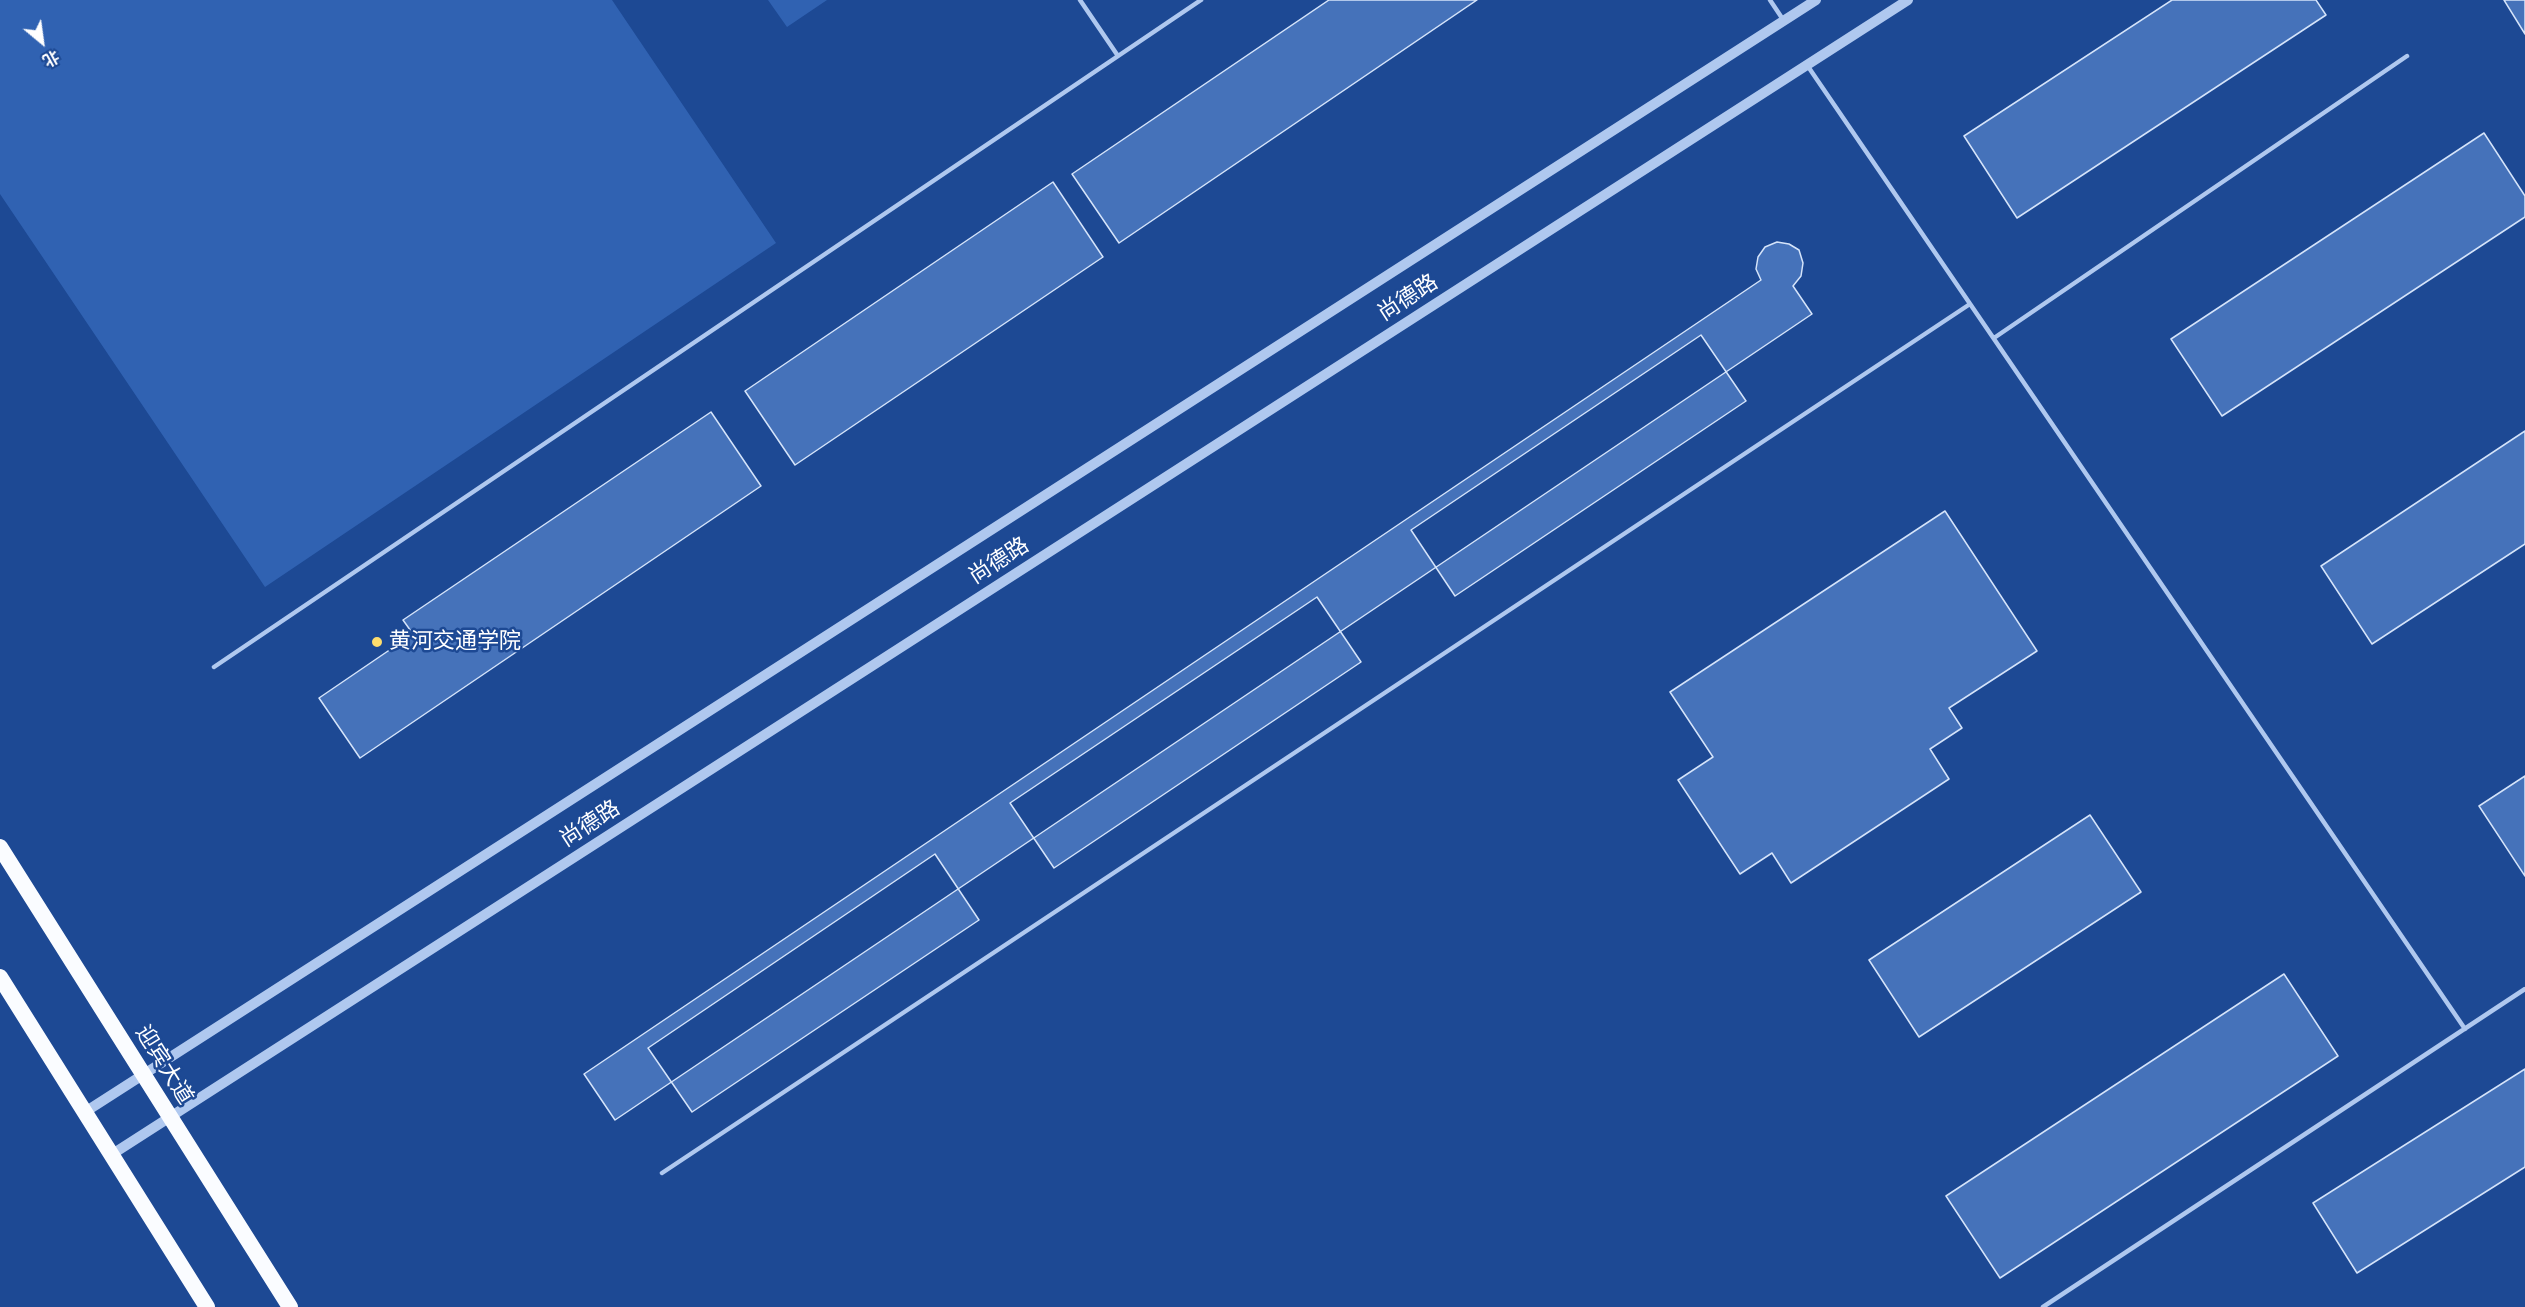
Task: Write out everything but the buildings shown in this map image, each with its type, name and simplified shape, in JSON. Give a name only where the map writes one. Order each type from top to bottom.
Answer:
[{"type":"highway","name":"迎宾大道","points":[[0,847],[290,1307]]},
{"type":"highway","points":[[0,977],[207,1307]]},
{"type":"street","name":"尚德路","points":[[85,1112],[1816,0]]},
{"type":"street","name":"尚德路","points":[[111,1155],[1908,0]]},
{"type":"lane","points":[[1080,0],[1118,56]]},
{"type":"lane","points":[[214,667],[1201,0]]},
{"type":"lane","points":[[1770,0],[1784,21]]},
{"type":"lane","points":[[1994,338],[2407,56]]},
{"type":"lane","points":[[1807,65],[2465,1029]]},
{"type":"lane","points":[[662,1173],[1970,303]]},
{"type":"lane","points":[[2043,1307],[2525,989]]},
{"type":"shaded area","points":[[0,0],[612,0],[776,243],[265,587],[0,194]]},
{"type":"shaded area","points":[[768,0],[827,0],[787,27]]},
{"type":"place","name":"黄河交通学院","points":[[377,642]]}]
